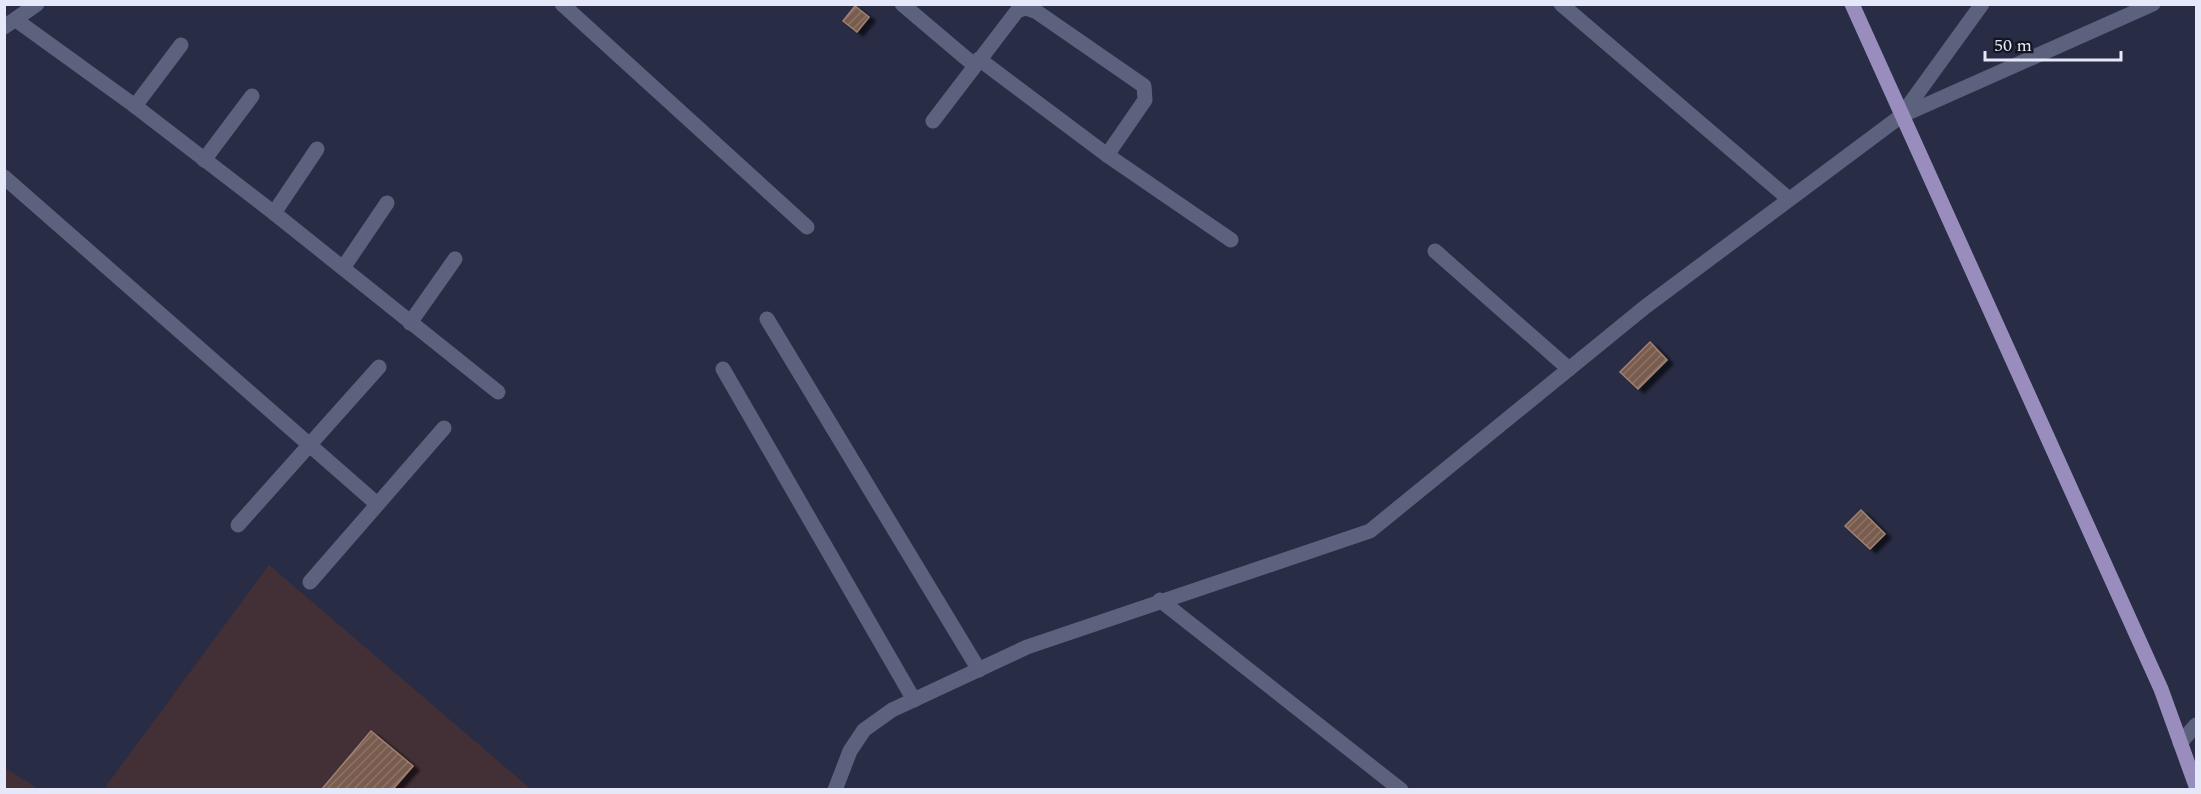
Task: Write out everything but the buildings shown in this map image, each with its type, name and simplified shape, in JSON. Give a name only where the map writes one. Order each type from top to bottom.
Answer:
[{"type":"main road","points":[[1852,4],[2161,689],[2196,786]]},
{"type":"street","points":[[37,4],[10,23],[135,106],[274,213],[498,392]]},
{"type":"street","points":[[562,4],[807,226]]},
{"type":"street","points":[[902,4],[976,62],[1231,240]]},
{"type":"street","points":[[1561,4],[1789,199]]},
{"type":"street","points":[[1901,116],[1982,4]]},
{"type":"street","points":[[835,789],[850,751],[864,730],[892,710],[1027,647],[1160,600],[1370,531],[1660,295],[1901,116],[2153,4]]},
{"type":"street","points":[[933,121],[1017,11],[1026,8],[1037,12],[1144,86],[1145,100],[1107,155]]},
{"type":"street","points":[[135,106],[181,45]]},
{"type":"street","points":[[204,160],[252,96]]},
{"type":"street","points":[[274,213],[317,149]]},
{"type":"street","points":[[4,177],[377,504]]},
{"type":"street","points":[[343,268],[387,203]]},
{"type":"street","points":[[1435,251],[1569,369]]},
{"type":"street","points":[[410,323],[455,259]]},
{"type":"street","points":[[767,319],[979,670]]},
{"type":"street","points":[[238,525],[379,367]]},
{"type":"street","points":[[723,369],[914,700]]},
{"type":"street","points":[[310,582],[444,428]]},
{"type":"street","points":[[1160,600],[1401,789]]},
{"type":"street","points":[[2180,743],[2196,726]]},
{"type":"shaded area","points":[[269,565],[531,789],[103,790]]},
{"type":"shaded area","points":[[5,768],[39,789],[5,789]]}]
